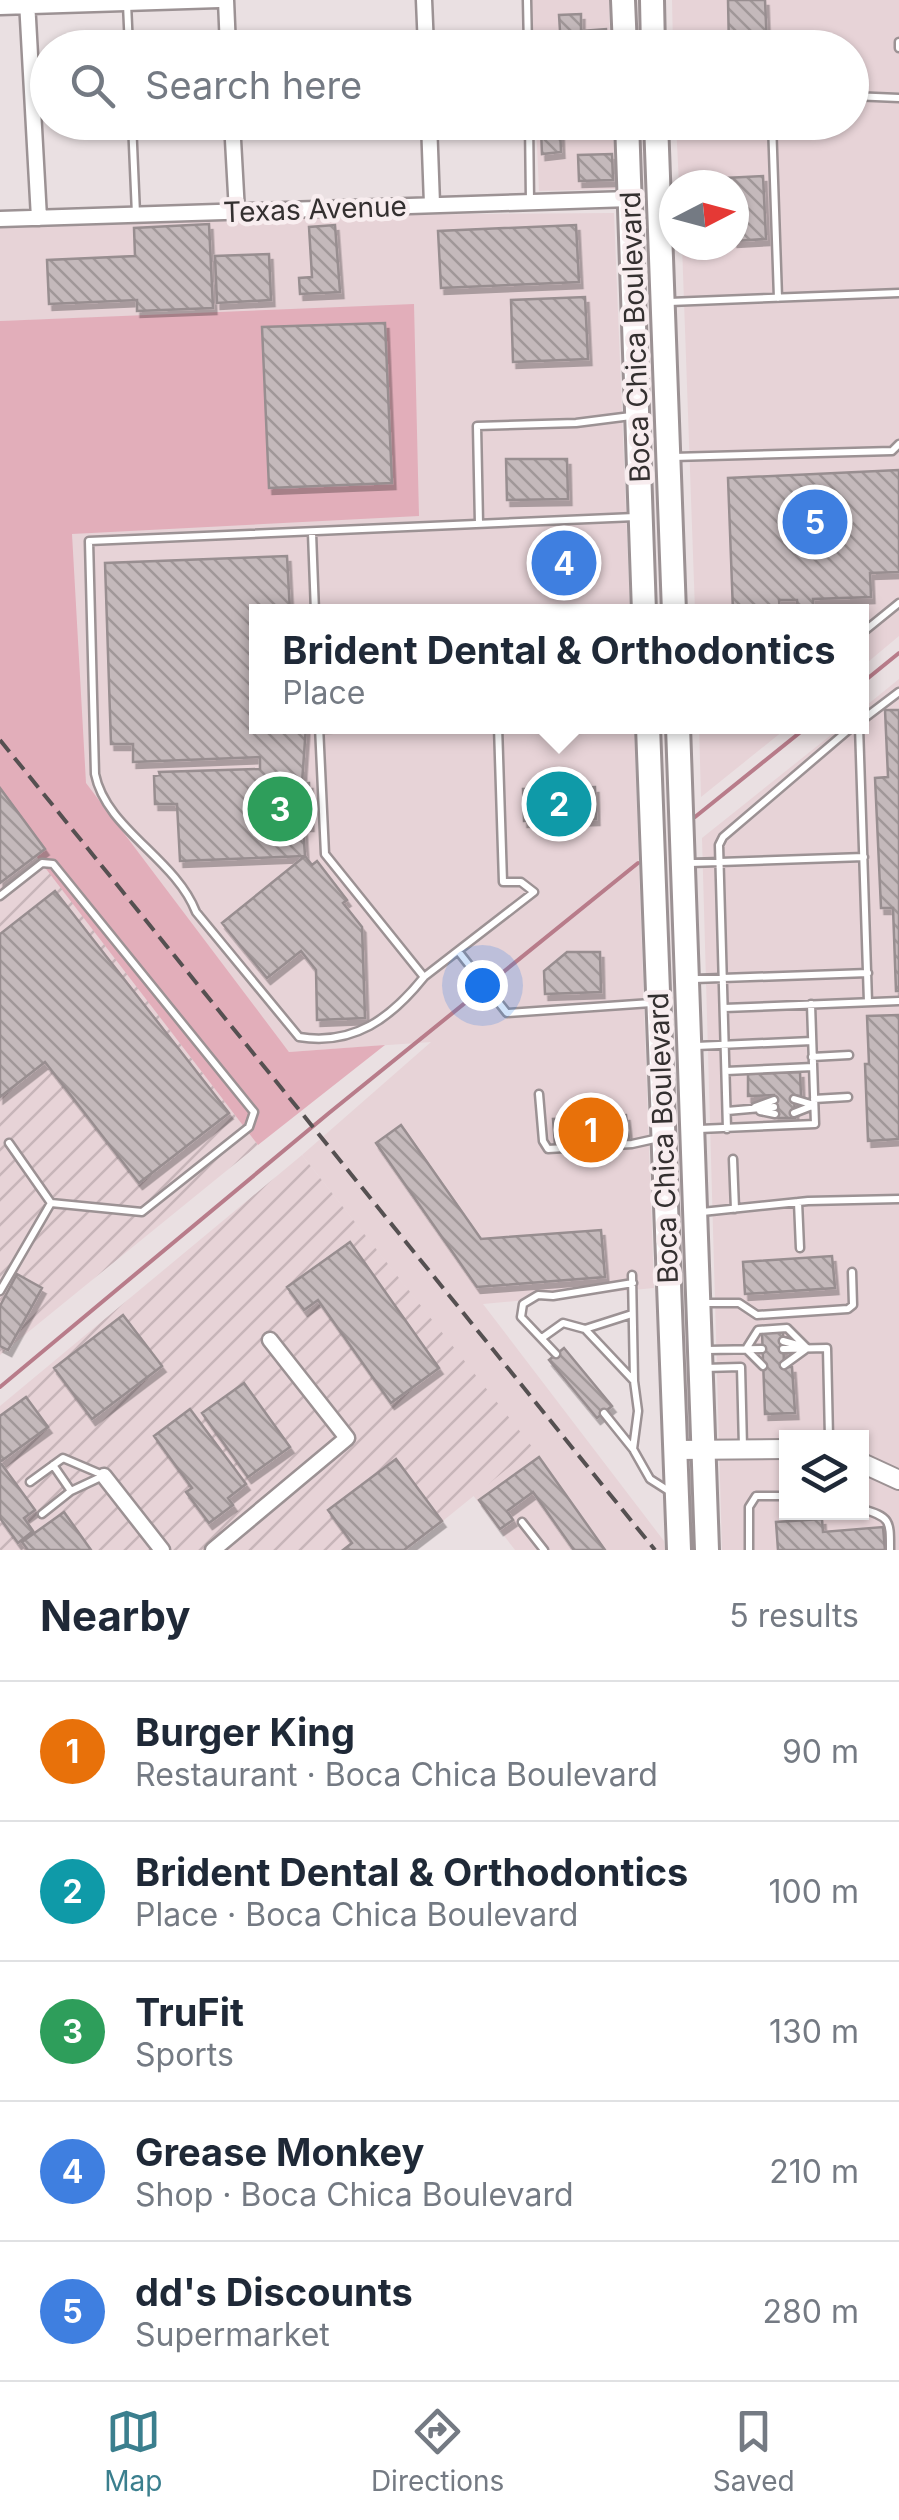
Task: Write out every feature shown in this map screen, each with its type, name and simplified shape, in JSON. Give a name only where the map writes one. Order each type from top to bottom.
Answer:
[{"type":"main road","points":[[623,0],[624,30]]},
{"type":"main road","points":[[652,0],[653,30]]},
{"type":"main road","name":"Boca Chica Boulevard","points":[[628,140],[644,604]]},
{"type":"main road","name":"Boca Chica Boulevard","points":[[656,140],[674,604]]},
{"type":"main road","name":"Boca Chica Boulevard","points":[[648,734],[679,1550]]},
{"type":"main road","name":"Boca Chica Boulevard","points":[[678,734],[707,1550]]},
{"type":"street","points":[[0,8],[27,3],[222,0],[226,30]]},
{"type":"street","points":[[424,0],[425,30]]},
{"type":"street","points":[[27,3],[30,57]]},
{"type":"street","points":[[35,140],[39,218]]},
{"type":"street","points":[[233,140],[237,212]]},
{"type":"street","points":[[430,140],[432,204]]},
{"type":"street","name":"Texas Avenue","points":[[0,220],[630,198]]},
{"type":"street","points":[[213,1550],[347,1438],[270,1340]]},
{"type":"street","points":[[674,1450],[779,1449]]},
{"type":"street","points":[[869,1470],[899,1480]]},
{"type":"street","points":[[104,1476],[162,1550]]},
{"type":"lane","points":[[527,0],[528,30]]},
{"type":"lane","points":[[127,2],[128,30]]},
{"type":"lane","points":[[869,97],[899,98]]},
{"type":"lane","points":[[133,140],[136,215]]},
{"type":"lane","points":[[529,140],[530,201]]},
{"type":"lane","points":[[656,147],[659,140]]},
{"type":"lane","points":[[773,140],[778,298]]},
{"type":"lane","points":[[662,302],[899,293]]},
{"type":"lane","points":[[480,524],[477,426],[637,415]]},
{"type":"lane","points":[[668,457],[892,450],[899,444]]},
{"type":"lane","points":[[498,734],[503,882],[521,882],[534,892],[360,1034],[299,1038],[196,912],[188,892],[154,852],[139,843],[97,782],[88,541],[641,517]]},
{"type":"lane","points":[[312,532],[315,604]]},
{"type":"lane","points":[[869,628],[899,604]]},
{"type":"lane","points":[[869,716],[898,694]]},
{"type":"lane","points":[[319,734],[327,860],[424,978]]},
{"type":"lane","points":[[727,1128],[718,850],[723,837],[846,734]]},
{"type":"lane","points":[[858,734],[868,1002]]},
{"type":"lane","points":[[683,864],[864,857]]},
{"type":"lane","points":[[0,896],[42,863],[54,864],[254,1112],[250,1127],[142,1212],[51,1203],[9,1143]]},
{"type":"lane","points":[[458,951],[508,1013],[658,1003]]},
{"type":"lane","points":[[688,980],[868,972]]},
{"type":"lane","points":[[724,1008],[899,1001]]},
{"type":"lane","points":[[693,1129],[814,1124],[810,1004]]},
{"type":"lane","points":[[690,1046],[812,1041]]},
{"type":"lane","points":[[812,1056],[848,1055]]},
{"type":"lane","points":[[726,1071],[813,1067]]},
{"type":"lane","points":[[539,1094],[543,1140],[548,1149],[632,1144],[663,1138]]},
{"type":"lane","points":[[814,1102],[794,1106],[848,1097]]},
{"type":"lane","points":[[727,1110],[774,1107],[749,1109]]},
{"type":"lane","points":[[733,1159],[735,1209]]},
{"type":"lane","points":[[696,1213],[798,1202],[899,1199]]},
{"type":"lane","points":[[798,1202],[800,1248]]},
{"type":"lane","points":[[0,1292],[51,1203]]},
{"type":"lane","points":[[699,1303],[739,1303],[757,1314],[848,1309],[854,1305],[852,1272]]},
{"type":"lane","points":[[556,1354],[521,1317],[523,1304],[538,1294],[553,1296],[632,1279],[638,1411],[633,1449]]},
{"type":"lane","points":[[542,1338],[563,1323],[585,1328],[632,1314]]},
{"type":"lane","points":[[585,1328],[634,1381]]},
{"type":"lane","points":[[746,1349],[758,1330],[787,1328],[807,1348]]},
{"type":"lane","points":[[701,1359],[762,1346]]},
{"type":"lane","points":[[807,1348],[784,1353],[827,1348],[829,1430]]},
{"type":"lane","points":[[746,1349],[763,1362]]},
{"type":"lane","points":[[701,1359],[741,1366],[743,1448]]},
{"type":"lane","points":[[604,1413],[633,1449],[650,1479],[677,1497]]},
{"type":"lane","points":[[30,1482],[62,1458],[104,1476]]},
{"type":"lane","points":[[53,1466],[71,1491]]},
{"type":"lane","points":[[42,1514],[71,1491],[104,1476]]},
{"type":"lane","points":[[748,1550],[749,1507],[756,1496],[779,1496]]},
{"type":"lane","points":[[869,1511],[882,1514],[890,1525],[890,1550]]},
{"type":"lane","points":[[522,1522],[544,1550]]},
{"type":"shaded area","points":[[531,0],[609,0],[610,30],[532,30]]},
{"type":"shaded area","points":[[672,0],[899,0],[899,636],[869,661],[869,604],[695,604],[683,260],[749,260],[749,170],[678,170],[677,140],[869,140],[869,30],[673,30]]},
{"type":"shaded area","points":[[537,140],[614,140],[615,189],[539,191]]},
{"type":"shaded area","points":[[614,213],[630,604],[249,604],[249,734],[634,734],[654,1288],[483,1304],[664,1541],[665,1550],[515,1550],[472,1494],[532,1448],[302,1155],[431,1042],[289,1052],[74,786],[62,534],[316,520],[140,316],[0,321],[0,218]]},
{"type":"shaded area","points":[[414,304],[419,516],[72,534],[86,783],[289,1052],[385,1045],[258,1145],[0,809],[0,321]]},
{"type":"shaded area","points":[[899,679],[899,1550],[722,1550],[702,838],[832,734],[869,734],[869,703]]},
{"type":"shaded area","points":[[699,734],[779,734],[701,797]]},
{"type":"shaded area","points":[[0,808],[258,1145],[0,1355]]},
{"type":"shaded area","points":[[302,1155],[533,1448],[407,1550],[0,1550],[0,1406]]},
{"type":"building","points":[[728,0],[765,0],[766,30],[729,30]]},
{"type":"building","points":[[581,14],[581,30],[560,30],[559,15]]},
{"type":"building","points":[[541,140],[560,140],[561,152],[542,154]]},
{"type":"building","points":[[612,154],[613,180],[579,181],[578,155]]},
{"type":"building","points":[[763,176],[766,239],[749,240],[749,177]]},
{"type":"building","points":[[209,224],[213,308],[137,311],[137,300],[49,304],[47,260],[135,256],[134,228]]},
{"type":"building","points":[[335,225],[340,292],[300,294],[299,278],[312,277],[309,227]]},
{"type":"building","points":[[576,225],[579,282],[441,288],[438,231]]},
{"type":"building","points":[[269,254],[271,300],[217,303],[215,256]]},
{"type":"building","points":[[585,297],[588,359],[513,362],[511,300]]},
{"type":"building","points":[[385,323],[392,483],[269,488],[262,327]]},
{"type":"building","points":[[506,459],[567,459],[568,499],[507,500]]},
{"type":"building","points":[[899,470],[899,572],[870,573],[871,597],[813,599],[813,604],[779,600],[779,604],[733,604],[728,478]]},
{"type":"building","points":[[580,544],[581,581],[548,582],[546,545]]},
{"type":"building","points":[[287,556],[290,604],[249,604],[249,734],[305,734],[302,783],[309,783],[310,825],[303,825],[305,856],[180,861],[177,804],[155,804],[154,776],[159,772],[260,769],[260,757],[133,762],[133,744],[111,744],[105,563]]},
{"type":"building","points":[[885,710],[899,710],[899,991],[893,908],[881,908],[875,778],[888,777]]},
{"type":"building","points":[[595,787],[596,819],[524,821],[523,789]]},
{"type":"building","points":[[0,788],[45,849],[0,883]]},
{"type":"building","points":[[305,856],[312,865],[317,861],[362,927],[365,1018],[317,1020],[316,970],[301,951],[267,978],[222,923]]},
{"type":"building","points":[[55,891],[229,1113],[139,1183],[45,1062],[0,1097],[0,934]]},
{"type":"building","points":[[567,952],[600,952],[601,992],[545,994],[544,971]]},
{"type":"building","points":[[899,1015],[899,1139],[868,1141],[867,1016]]},
{"type":"building","points":[[800,1072],[801,1096],[794,1096],[795,1118],[775,1118],[774,1095],[748,1096],[748,1074]]},
{"type":"building","points":[[626,1115],[629,1140],[561,1148],[560,1144],[555,1145],[553,1119]]},
{"type":"building","points":[[401,1125],[481,1239],[601,1230],[605,1277],[477,1287],[376,1143]]},
{"type":"building","points":[[350,1242],[439,1368],[391,1403],[318,1300],[304,1310],[287,1287]]},
{"type":"building","points":[[832,1256],[835,1288],[745,1294],[743,1262]]},
{"type":"building","points":[[17,1274],[42,1288],[8,1350],[0,1346],[0,1306]]},
{"type":"building","points":[[123,1315],[162,1366],[92,1419],[54,1368]]},
{"type":"building","points":[[783,1331],[784,1367],[792,1367],[795,1413],[765,1414],[762,1332]]},
{"type":"building","points":[[564,1348],[612,1406],[597,1418],[549,1360]]},
{"type":"building","points":[[244,1383],[290,1447],[248,1477],[202,1413]]},
{"type":"building","points":[[26,1397],[48,1427],[0,1462],[0,1416]]},
{"type":"building","points":[[190,1409],[246,1484],[228,1498],[233,1505],[209,1523],[186,1492],[192,1488],[154,1436]]},
{"type":"building","points":[[539,1457],[605,1550],[574,1550],[533,1492],[507,1511],[513,1520],[500,1529],[479,1500]]},
{"type":"building","points":[[396,1459],[442,1521],[404,1550],[343,1550],[352,1543],[328,1510]]},
{"type":"building","points":[[0,1462],[35,1510],[24,1518],[33,1531],[18,1543],[0,1518]]},
{"type":"building","points":[[64,1512],[91,1550],[28,1550],[22,1542]]},
{"type":"building","points":[[822,1520],[823,1532],[883,1527],[885,1550],[778,1550],[776,1522]]},
{"type":"waterway","points":[[869,677],[899,653]]},
{"type":"waterway","points":[[695,817],[798,734]]},
{"type":"waterway","points":[[0,1387],[638,863]]},
{"type":"railway","points":[[0,740],[655,1550]]},
{"type":"place","name":"dd's Discounts","points":[[815,522]]},
{"type":"place","name":"Grease Monkey","points":[[564,563]]},
{"type":"place","name":"Brident Dental & Orthodontics","points":[[559,804]]},
{"type":"place","name":"TruFit","points":[[280,809]]},
{"type":"place","name":"Burger King","points":[[591,1130]]}]
